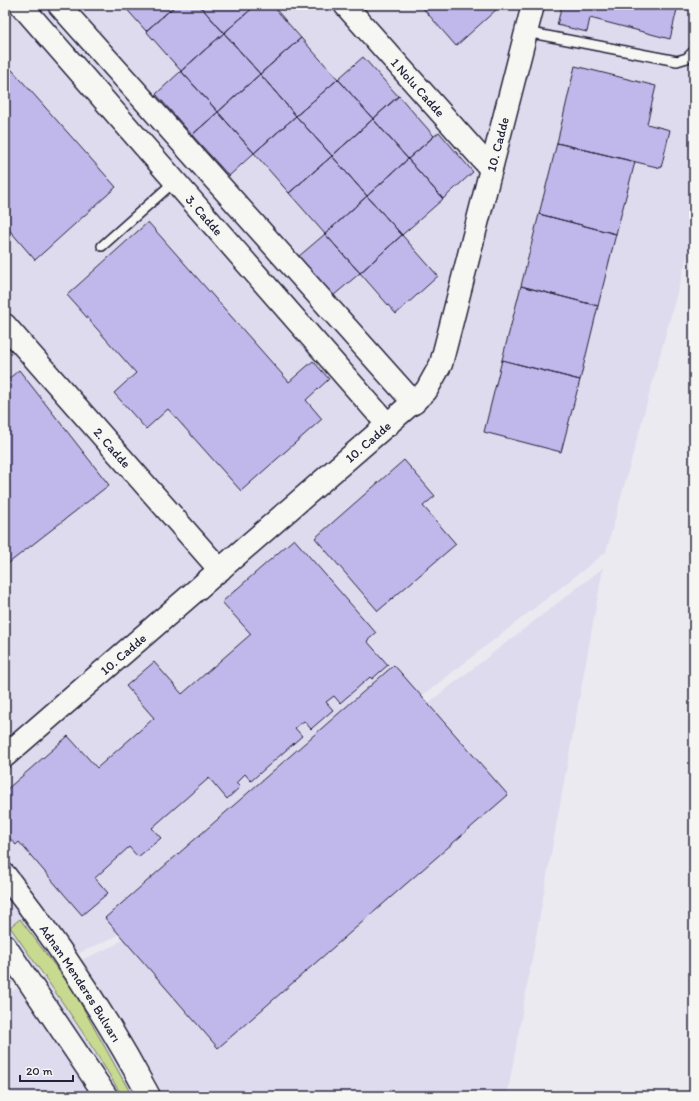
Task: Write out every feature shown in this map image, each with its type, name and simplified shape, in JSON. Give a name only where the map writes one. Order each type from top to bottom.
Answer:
[{"type":"street","name":"3. Cadde","points":[[21,5],[176,180],[388,425]]},
{"type":"street","points":[[59,5],[414,403]]},
{"type":"street","name":"1 Nolu Cadde","points":[[345,5],[491,169]]},
{"type":"street","name":"10. Cadde","points":[[5,756],[414,403],[426,391],[441,364],[533,5]]},
{"type":"street","name":"2. Cadde","points":[[5,325],[220,570]]},
{"type":"street","points":[[5,905],[11,896],[11,890],[6,876]]},
{"type":"street","name":"Adnan Menderes Bulvarı","points":[[6,876],[84,987],[118,1040],[149,1096]]},
{"type":"street","points":[[5,946],[106,1096]]},
{"type":"lane","points":[[526,32],[678,61],[687,58],[694,51]]},
{"type":"lane","points":[[102,246],[176,180]]},
{"type":"shaded area","points":[[5,5],[694,5],[694,231],[606,552],[113,938],[5,986]]},
{"type":"shaded area","points":[[603,568],[507,1096],[5,1096],[5,994],[115,945]]},
{"type":"green space","points":[[20,919],[73,990],[132,1096],[122,1096],[82,1031],[10,927]]},
{"type":"building","points":[[123,5],[176,5],[146,31]]},
{"type":"building","points":[[176,5],[199,5],[224,33],[181,71],[146,31]]},
{"type":"building","points":[[199,5],[256,5],[224,33]]},
{"type":"building","points":[[256,5],[272,5],[301,38],[260,74],[224,33]]},
{"type":"building","points":[[494,5],[497,9],[456,46],[421,6]]},
{"type":"building","points":[[562,5],[678,5],[670,39],[590,18],[587,32],[557,25]]},
{"type":"building","points":[[224,33],[260,74],[218,112],[181,71]]},
{"type":"building","points":[[301,38],[338,79],[296,116],[260,74]]},
{"type":"building","points":[[363,57],[398,96],[373,119],[338,79]]},
{"type":"building","points":[[5,62],[116,187],[35,260],[5,225]]},
{"type":"building","points":[[575,66],[656,86],[647,124],[670,130],[661,168],[557,143]]},
{"type":"building","points":[[181,71],[218,112],[192,135],[156,94]]},
{"type":"building","points":[[260,74],[296,116],[254,153],[218,112]]},
{"type":"building","points":[[338,79],[373,119],[332,156],[296,116]]},
{"type":"building","points":[[399,96],[434,136],[408,159],[373,119]]},
{"type":"building","points":[[218,112],[254,153],[229,176],[192,135]]},
{"type":"building","points":[[296,116],[332,156],[289,193],[254,153]]},
{"type":"building","points":[[373,119],[408,159],[367,196],[332,156]]},
{"type":"building","points":[[439,132],[473,172],[443,199],[408,159]]},
{"type":"building","points":[[557,143],[635,162],[616,234],[539,214]]},
{"type":"building","points":[[332,156],[367,196],[325,234],[289,193]]},
{"type":"building","points":[[408,159],[443,199],[402,235],[367,196]]},
{"type":"building","points":[[367,196],[402,235],[360,273],[325,234]]},
{"type":"building","points":[[539,214],[616,234],[598,306],[521,286]]},
{"type":"building","points":[[148,222],[289,382],[313,361],[329,379],[306,400],[322,419],[241,491],[168,409],[146,429],[114,393],[136,373],[67,295]]},
{"type":"building","points":[[325,234],[360,273],[333,296],[298,257]]},
{"type":"building","points":[[402,235],[438,276],[396,314],[360,273]]},
{"type":"building","points":[[521,286],[598,306],[580,380],[502,360]]},
{"type":"building","points":[[502,360],[580,380],[561,452],[484,432]]},
{"type":"building","points":[[19,370],[109,485],[5,566],[5,382]]},
{"type":"building","points":[[404,460],[435,496],[423,506],[456,544],[378,611],[315,538]]},
{"type":"building","points":[[294,539],[376,633],[367,641],[388,665],[372,679],[370,677],[340,703],[334,696],[326,702],[333,710],[311,729],[304,721],[295,728],[302,736],[251,781],[245,774],[236,783],[240,787],[227,799],[209,778],[152,828],[161,838],[138,857],[129,847],[95,878],[108,893],[82,915],[19,842],[16,845],[5,833],[5,791],[68,736],[97,768],[154,718],[126,686],[154,662],[182,694],[251,634],[222,602]]},
{"type":"building","points":[[394,665],[508,795],[218,1048],[105,918]]}]
